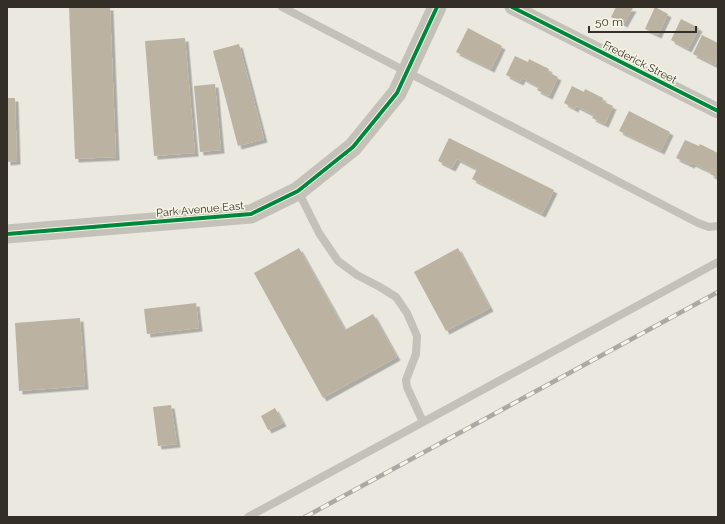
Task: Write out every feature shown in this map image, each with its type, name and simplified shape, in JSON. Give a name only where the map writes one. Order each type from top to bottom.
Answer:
[{"type":"street","name":"Park Avenue East","points":[[7,234],[251,214],[298,191],[353,147],[397,93],[437,7]]},
{"type":"street","name":"Frederick Street","points":[[512,7],[718,112]]},
{"type":"lane","points":[[282,7],[698,223],[709,227],[718,226]]},
{"type":"lane","points":[[298,191],[319,233],[338,261],[357,275],[396,297],[407,313],[416,336],[416,354],[406,380],[407,387],[424,422]]},
{"type":"lane","points":[[248,517],[718,262]]},
{"type":"building","points":[[69,7],[110,7],[116,157],[75,159]]},
{"type":"building","points":[[616,7],[633,8],[624,24],[611,17]]},
{"type":"building","points":[[655,7],[668,14],[658,35],[645,29]]},
{"type":"building","points":[[681,19],[699,28],[688,49],[671,40]]},
{"type":"building","points":[[468,28],[502,46],[491,69],[456,52]]},
{"type":"building","points":[[702,35],[718,43],[718,59],[715,65],[693,54]]},
{"type":"building","points":[[185,38],[195,153],[154,156],[145,41]]},
{"type":"building","points":[[239,44],[264,139],[238,146],[213,51]]},
{"type":"building","points":[[515,56],[528,62],[529,59],[549,69],[548,72],[558,77],[549,96],[537,90],[539,87],[522,78],[520,82],[506,75]]},
{"type":"building","points":[[215,84],[221,150],[200,152],[194,86]]},
{"type":"building","points":[[572,86],[584,92],[585,89],[603,98],[602,101],[613,106],[605,124],[592,118],[594,115],[576,106],[575,109],[564,103]]},
{"type":"building","points":[[7,98],[15,98],[17,161],[7,162]]},
{"type":"building","points":[[629,111],[670,132],[661,151],[619,131]]},
{"type":"building","points":[[449,138],[554,190],[542,214],[472,179],[477,169],[457,159],[452,168],[438,161]]},
{"type":"building","points":[[685,140],[699,146],[700,144],[718,153],[718,178],[710,174],[711,172],[692,163],[691,165],[676,158]]},
{"type":"building","points":[[299,248],[345,330],[373,314],[397,357],[323,398],[254,273]]},
{"type":"building","points":[[458,248],[490,308],[446,331],[414,272]]},
{"type":"building","points":[[196,303],[199,328],[147,334],[144,309]]},
{"type":"building","points":[[80,318],[85,386],[19,391],[15,323]]},
{"type":"building","points":[[171,405],[177,444],[158,446],[153,407]]},
{"type":"building","points":[[275,408],[283,423],[268,430],[261,416]]},
{"type":"railway","points":[[305,517],[718,292]]},
{"type":"cycle path","points":[[7,234],[251,214],[298,191],[353,147],[397,93],[437,7]]},
{"type":"cycle path","points":[[512,7],[718,111]]}]
